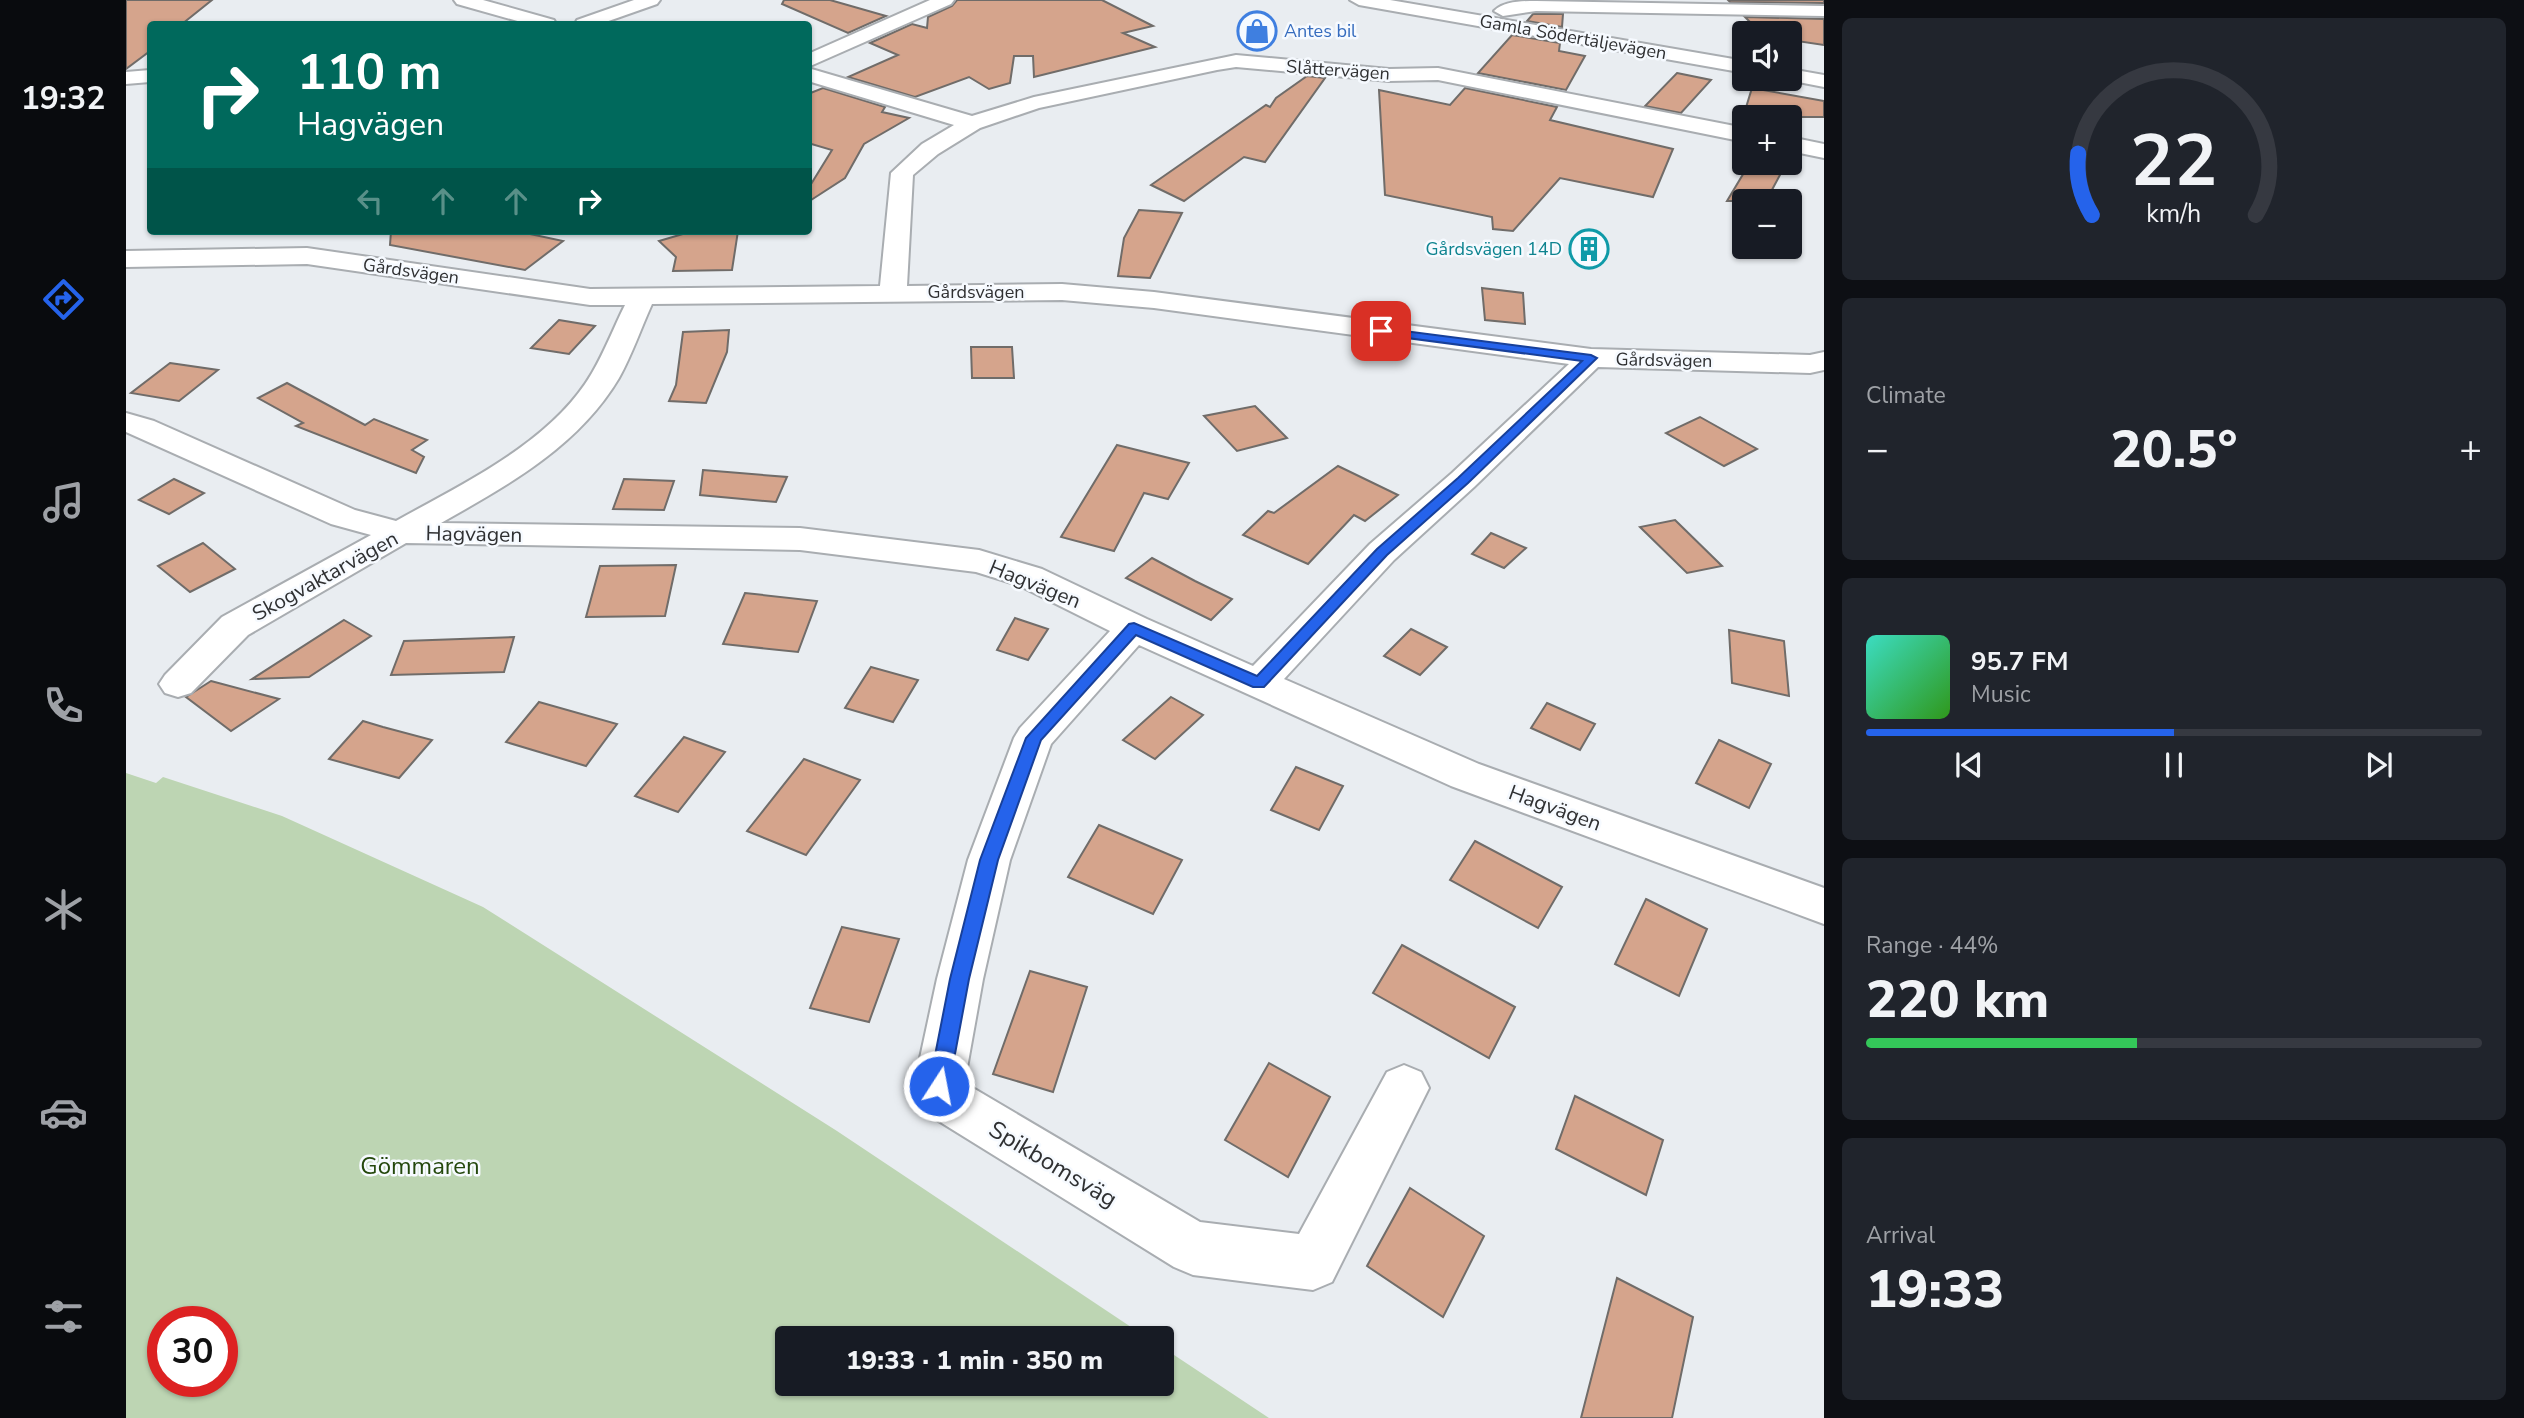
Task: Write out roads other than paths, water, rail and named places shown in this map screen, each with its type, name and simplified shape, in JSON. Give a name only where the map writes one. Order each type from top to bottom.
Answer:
[{"type":"street","points":[[463,0],[536,21]]},
{"type":"street","points":[[592,21],[651,0]]},
{"type":"street","points":[[812,59],[945,0]]},
{"type":"street","name":"Gamla Södertäljevägen","points":[[1359,0],[1732,65]]},
{"type":"street","points":[[1503,11],[1516,7],[1548,6],[1824,11]]},
{"type":"street","name":"Slåttervägen","points":[[893,293],[902,173],[930,149],[972,123],[1034,103],[1236,61],[1389,75],[1438,75],[1732,132]]},
{"type":"street","points":[[812,75],[972,123]]},
{"type":"street","points":[[126,78],[147,76]]},
{"type":"street","points":[[1802,77],[1824,81]]},
{"type":"street","points":[[1802,146],[1824,151]]},
{"type":"street","name":"Gårdsvägen","points":[[126,259],[307,256],[590,298],[1062,292],[1154,300],[1591,358],[1810,364],[1824,361]]},
{"type":"street","name":"Skogvaktarvägen","points":[[178,684],[235,626],[404,533],[510,470],[562,430],[606,377],[642,296]]},
{"type":"street","points":[[1259,683],[1382,552],[1463,480],[1591,358]]},
{"type":"street","name":"Hagvägen","points":[[126,422],[143,427],[343,517],[404,533],[800,539],[979,561],[1030,577],[1134,628],[1465,775],[1824,906]]},
{"type":"street","name":"Spikbomsväg","points":[[1134,628],[1034,738],[989,860],[960,979],[939,1086],[955,1104],[1193,1248],[1313,1263],[1405,1088]]},
{"type":"place","name":"Antes bil","points":[[1257,31]]},
{"type":"place","name":"Gårdsvägen 14D","points":[[1589,249]]},
{"type":"park label","name":"Gömmaren","points":[[420,1166]]}]
